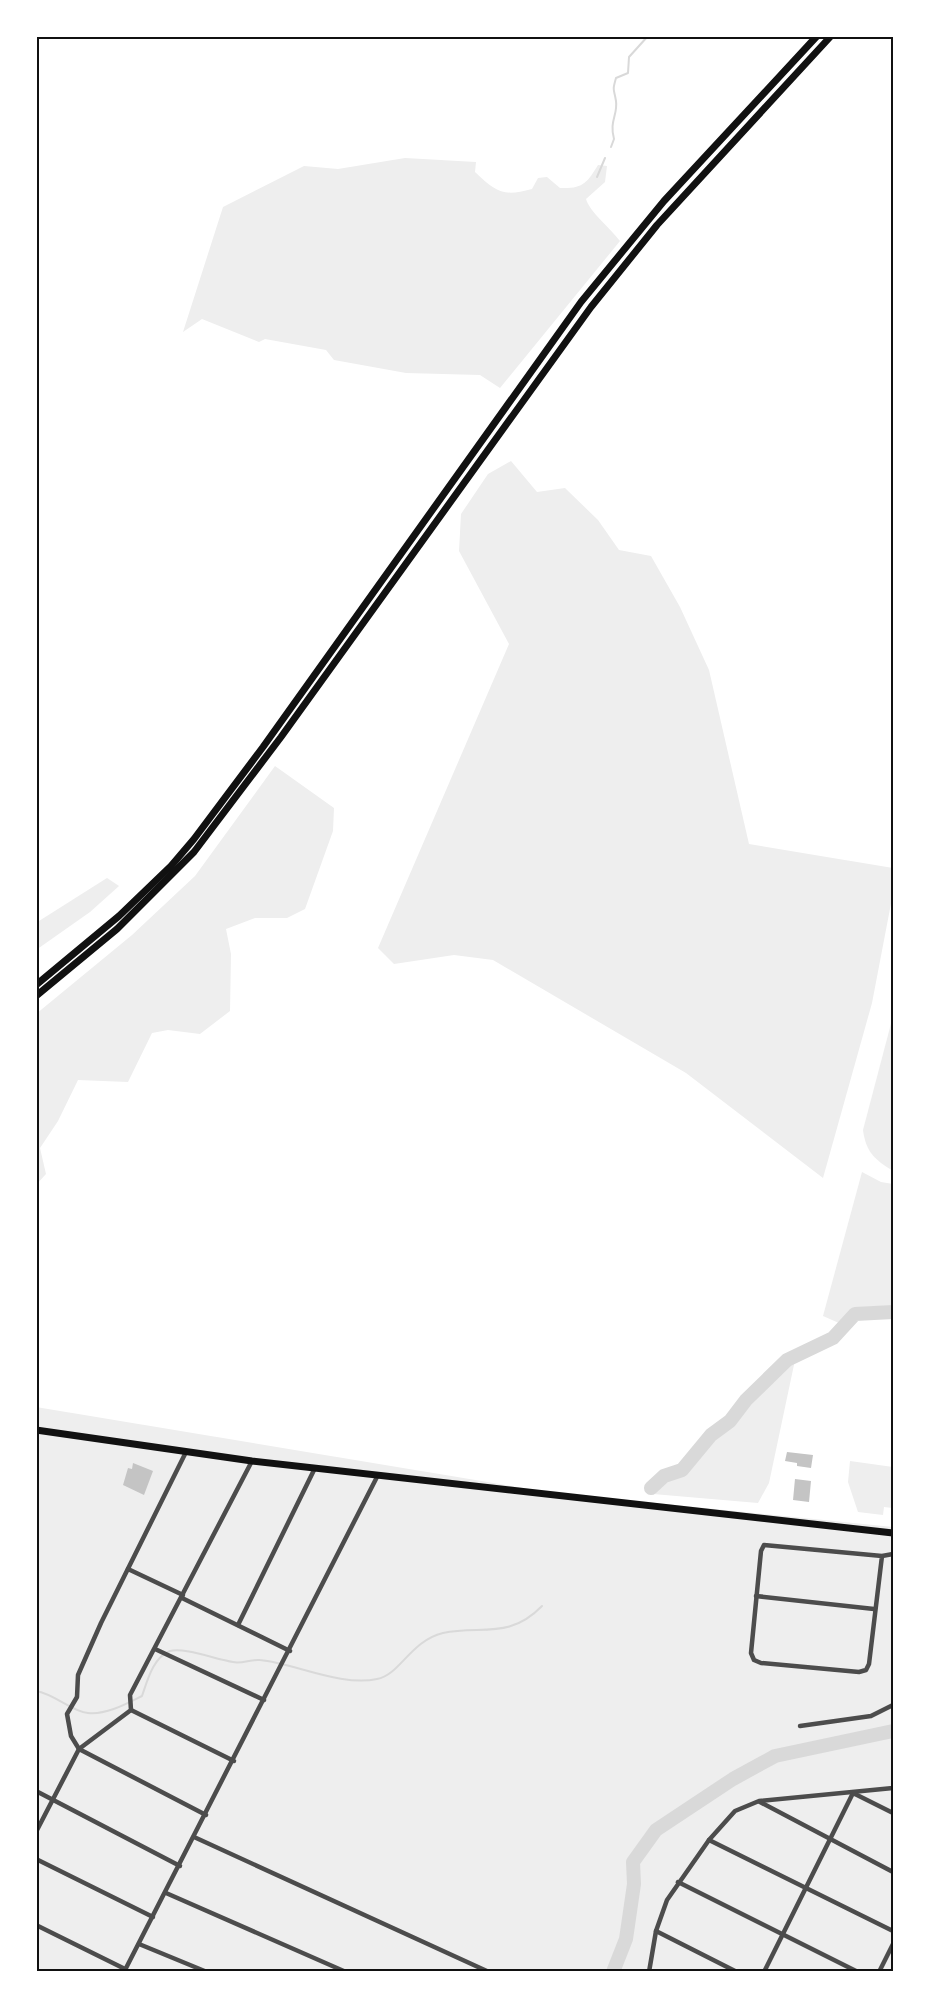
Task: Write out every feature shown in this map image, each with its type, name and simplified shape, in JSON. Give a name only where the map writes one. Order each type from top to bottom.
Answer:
[{"type":"main road","points":[[36,985],[91,942],[133,903],[194,839],[581,302],[664,201],[817,36]]},
{"type":"main road","points":[[36,996],[117,929],[194,852],[267,755],[591,307],[657,225],[831,36]]},
{"type":"main road","points":[[36,1430],[252,1461],[893,1533]]},
{"type":"street","points":[[186,1452],[78,1675],[77,1697],[67,1714],[70,1736],[79,1749],[206,1815]]},
{"type":"street","points":[[131,1708],[130,1695],[252,1461]]},
{"type":"street","points":[[238,1625],[315,1468]]},
{"type":"street","points":[[36,1924],[124,1970],[234,1761],[378,1475]]},
{"type":"street","points":[[882,1556],[869,1664],[866,1670],[859,1672],[761,1663],[754,1660],[751,1653],[761,1551],[764,1545],[882,1556],[893,1554]]},
{"type":"street","points":[[128,1569],[290,1651]]},
{"type":"street","points":[[756,1596],[874,1609]]},
{"type":"street","points":[[155,1649],[264,1700]]},
{"type":"street","points":[[800,1726],[871,1716],[893,1705]]},
{"type":"street","points":[[36,1832],[79,1749],[131,1708]]},
{"type":"street","points":[[131,1708],[234,1761]]},
{"type":"street","points":[[648,1972],[661,1913],[678,1882],[735,1810],[759,1801],[893,1788]]},
{"type":"street","points":[[36,1791],[180,1866]]},
{"type":"street","points":[[853,1793],[893,1813]]},
{"type":"street","points":[[764,1972],[853,1793]]},
{"type":"street","points":[[759,1801],[893,1872]]},
{"type":"street","points":[[194,1837],[489,1972]]},
{"type":"street","points":[[709,1840],[893,1931]]},
{"type":"street","points":[[36,1859],[153,1917]]},
{"type":"street","points":[[678,1882],[858,1972]]},
{"type":"street","points":[[166,1893],[346,1972]]},
{"type":"street","points":[[656,1931],[737,1972]]},
{"type":"street","points":[[139,1944],[207,1972]]},
{"type":"street","points":[[879,1972],[893,1944]]},
{"type":"shaded area","points":[[405,158],[476,162],[475,172],[489,184],[500,191],[514,193],[532,189],[538,178],[547,177],[560,188],[579,186],[591,176],[598,165],[607,166],[605,182],[586,199],[620,241],[500,388],[480,375],[406,373],[334,360],[326,350],[265,339],[259,342],[202,319],[183,332],[223,207],[304,166],[338,169]]},
{"type":"shaded area","points":[[511,461],[537,492],[565,488],[598,520],[619,550],[651,556],[680,607],[709,670],[749,844],[893,868],[893,893],[872,1003],[823,1178],[686,1073],[493,960],[454,955],[394,964],[378,948],[509,644],[459,551],[461,514],[488,474]]},
{"type":"shaded area","points":[[275,766],[334,808],[333,831],[305,909],[287,918],[255,918],[226,929],[231,954],[230,1011],[200,1034],[168,1030],[152,1033],[128,1082],[78,1080],[58,1121],[40,1148],[46,1174],[36,1185],[36,1014],[132,935],[195,876]]},
{"type":"shaded area","points":[[107,878],[119,886],[90,912],[36,950],[36,919],[39,921]]},
{"type":"shaded area","points":[[893,1016],[893,1171],[872,1154],[866,1144],[863,1130]]},
{"type":"shaded area","points":[[862,1172],[881,1182],[893,1184],[893,1317],[858,1318],[848,1327],[823,1316]]},
{"type":"shaded area","points":[[795,1360],[769,1483],[758,1503],[653,1494],[666,1478],[684,1472],[711,1437],[731,1422],[746,1401]]},
{"type":"shaded area","points":[[36,1407],[547,1492],[893,1527],[893,1972],[36,1972]]},
{"type":"shaded area","points":[[850,1461],[893,1467],[893,1508],[884,1507],[883,1515],[858,1512],[848,1482]]},
{"type":"building","points":[[787,1452],[813,1455],[811,1468],[785,1461]]},
{"type":"building","points":[[133,1463],[153,1471],[144,1495],[123,1485],[128,1468],[132,1469]]},
{"type":"building","points":[[795,1479],[811,1481],[809,1502],[793,1500]]},
{"type":"waterway","points":[[611,147],[614,139],[612,127],[616,106],[614,88],[616,78],[628,73],[629,57],[648,36]]},
{"type":"waterway","points":[[597,177],[605,158]]},
{"type":"waterway","points":[[651,1488],[664,1476],[682,1470],[711,1435],[730,1421],[746,1400],[787,1360],[833,1338],[855,1314],[893,1312]]},
{"type":"waterway","points":[[36,1691],[82,1712],[109,1711],[142,1696],[155,1664],[164,1654],[176,1650],[226,1661],[273,1662],[348,1680],[377,1679],[392,1671],[422,1643],[432,1637],[457,1631],[506,1627],[530,1617],[542,1606]]},
{"type":"waterway","points":[[613,1972],[626,1939],[634,1884],[633,1862],[656,1830],[733,1779],[775,1756],[893,1731]]}]
